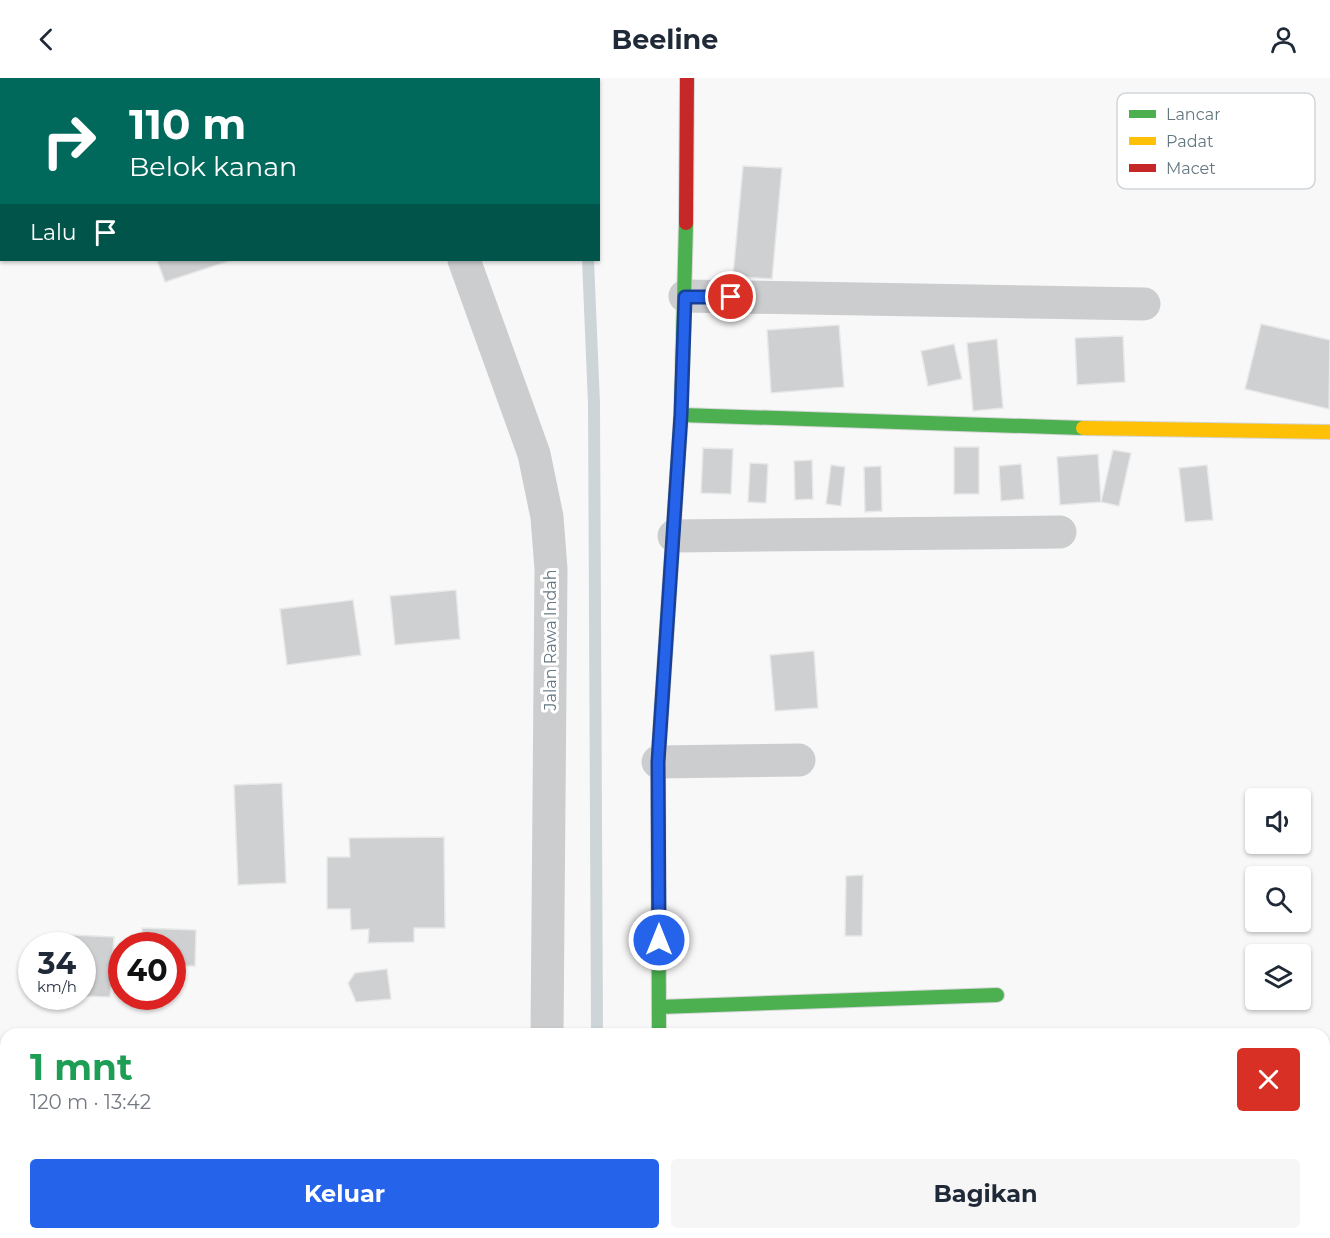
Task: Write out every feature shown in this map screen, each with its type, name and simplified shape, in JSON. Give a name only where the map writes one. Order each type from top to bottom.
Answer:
[{"type":"street","points":[[658,1028],[658,762],[681,415],[685,297],[687,78]]},
{"type":"street","name":"Jalan Rawa Indah","points":[[464,261],[534,454],[547,517],[551,569],[548,1028]]},
{"type":"street","points":[[685,297],[1144,304]]},
{"type":"street","points":[[681,415],[1195,431],[1330,432]]},
{"type":"street","points":[[674,536],[1060,532]]},
{"type":"street","points":[[658,762],[800,760]]},
{"type":"street","points":[[659,1007],[997,995]]},
{"type":"building","points":[[743,166],[782,168],[772,279],[733,276]]},
{"type":"building","points":[[157,261],[229,261],[165,282]]},
{"type":"building","points":[[1261,324],[1330,340],[1329,409],[1245,389]]},
{"type":"building","points":[[839,325],[844,387],[771,393],[767,330]]},
{"type":"building","points":[[1123,336],[1125,382],[1077,385],[1075,338]]},
{"type":"building","points":[[997,339],[1003,408],[973,411],[967,343]]},
{"type":"building","points":[[954,344],[962,379],[928,386],[921,351]]},
{"type":"building","points":[[954,447],[979,447],[979,494],[954,494]]},
{"type":"building","points":[[703,448],[733,449],[731,494],[701,493]]},
{"type":"building","points":[[1113,450],[1131,453],[1119,506],[1101,502]]},
{"type":"building","points":[[1098,454],[1101,502],[1060,505],[1057,457]]},
{"type":"building","points":[[812,460],[813,499],[795,500],[794,461]]},
{"type":"building","points":[[750,463],[768,464],[766,503],[748,502]]},
{"type":"building","points":[[1021,464],[1024,499],[1001,501],[999,466]]},
{"type":"building","points":[[831,465],[845,467],[841,506],[826,504]]},
{"type":"building","points":[[1207,465],[1213,520],[1185,522],[1179,468]]},
{"type":"building","points":[[881,466],[882,511],[865,512],[864,467]]},
{"type":"building","points":[[456,590],[460,639],[395,645],[390,596]]},
{"type":"building","points":[[353,600],[361,655],[287,665],[280,609]]},
{"type":"building","points":[[814,651],[818,708],[775,711],[770,655]]},
{"type":"building","points":[[282,783],[286,883],[238,885],[234,785]]},
{"type":"building","points":[[444,837],[445,928],[414,928],[414,942],[368,943],[369,929],[351,930],[350,909],[327,909],[327,857],[350,857],[349,838]]},
{"type":"building","points":[[863,875],[862,936],[845,936],[846,876]]},
{"type":"building","points":[[142,928],[196,930],[195,966],[186,966],[186,932],[142,932]]},
{"type":"building","points":[[96,936],[108,937],[108,997],[96,996]]},
{"type":"building","points":[[387,969],[391,999],[356,1002],[348,983],[355,973]]},
{"type":"waterway","points":[[588,261],[594,404],[597,1028]]},
{"type":"traffic: fast","points":[[659,1028],[658,762],[681,415],[686,223]]},
{"type":"traffic: fast","points":[[681,415],[1083,428]]},
{"type":"traffic: fast","points":[[659,1007],[997,995]]},
{"type":"traffic: slow","points":[[1083,428],[1330,432]]},
{"type":"traffic: jam","points":[[686,223],[687,78]]},
{"type":"route","points":[[659,940],[658,762],[681,415],[685,297],[731,297]]}]
